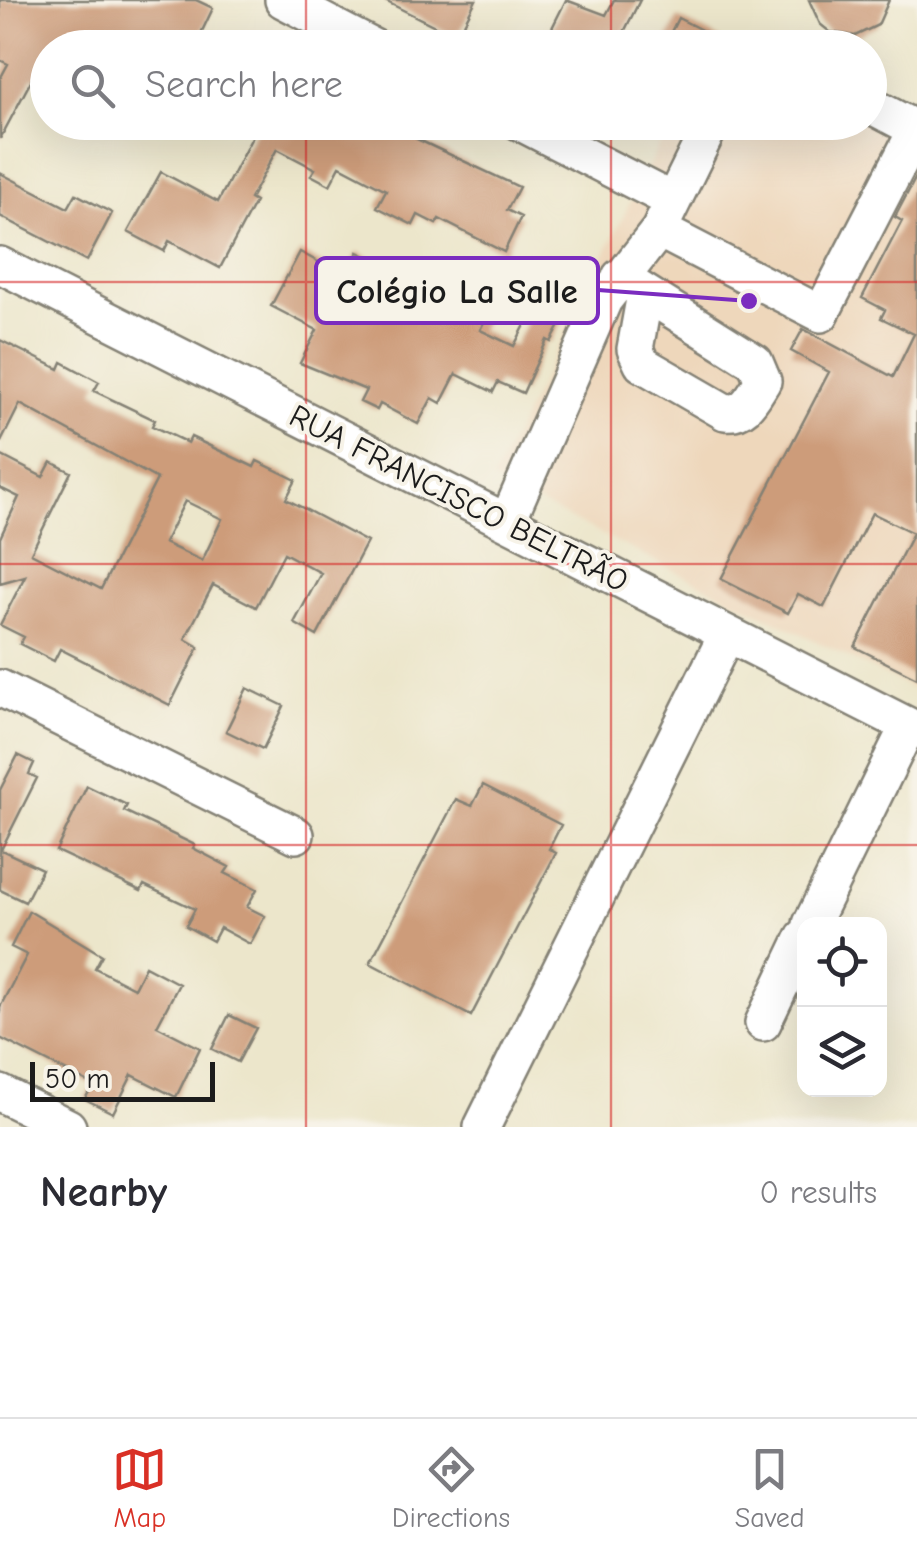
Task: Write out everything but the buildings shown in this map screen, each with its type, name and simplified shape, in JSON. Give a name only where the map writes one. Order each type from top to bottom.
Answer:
[{"type":"street","points":[[283,0],[340,30]]},
{"type":"street","points":[[553,140],[632,181],[666,216],[821,314],[912,138],[910,126],[887,114]]},
{"type":"street","points":[[507,522],[564,384],[632,286],[703,140]]},
{"type":"street","name":"RUA FRANCISCO BELTRÃO","points":[[0,266],[912,728]]},
{"type":"street","points":[[482,1127],[727,634]]},
{"type":"street","points":[[0,688],[296,835]]},
{"type":"street","points":[[815,917],[912,728]]},
{"type":"street","points":[[762,1023],[797,951]]},
{"type":"street","points":[[0,1093],[68,1127]]},
{"type":"shaded area","points":[[887,120],[917,120],[917,691],[492,480],[662,140],[887,140]]},
{"type":"place","name":"Colégio La Salle","points":[[749,301]]}]
